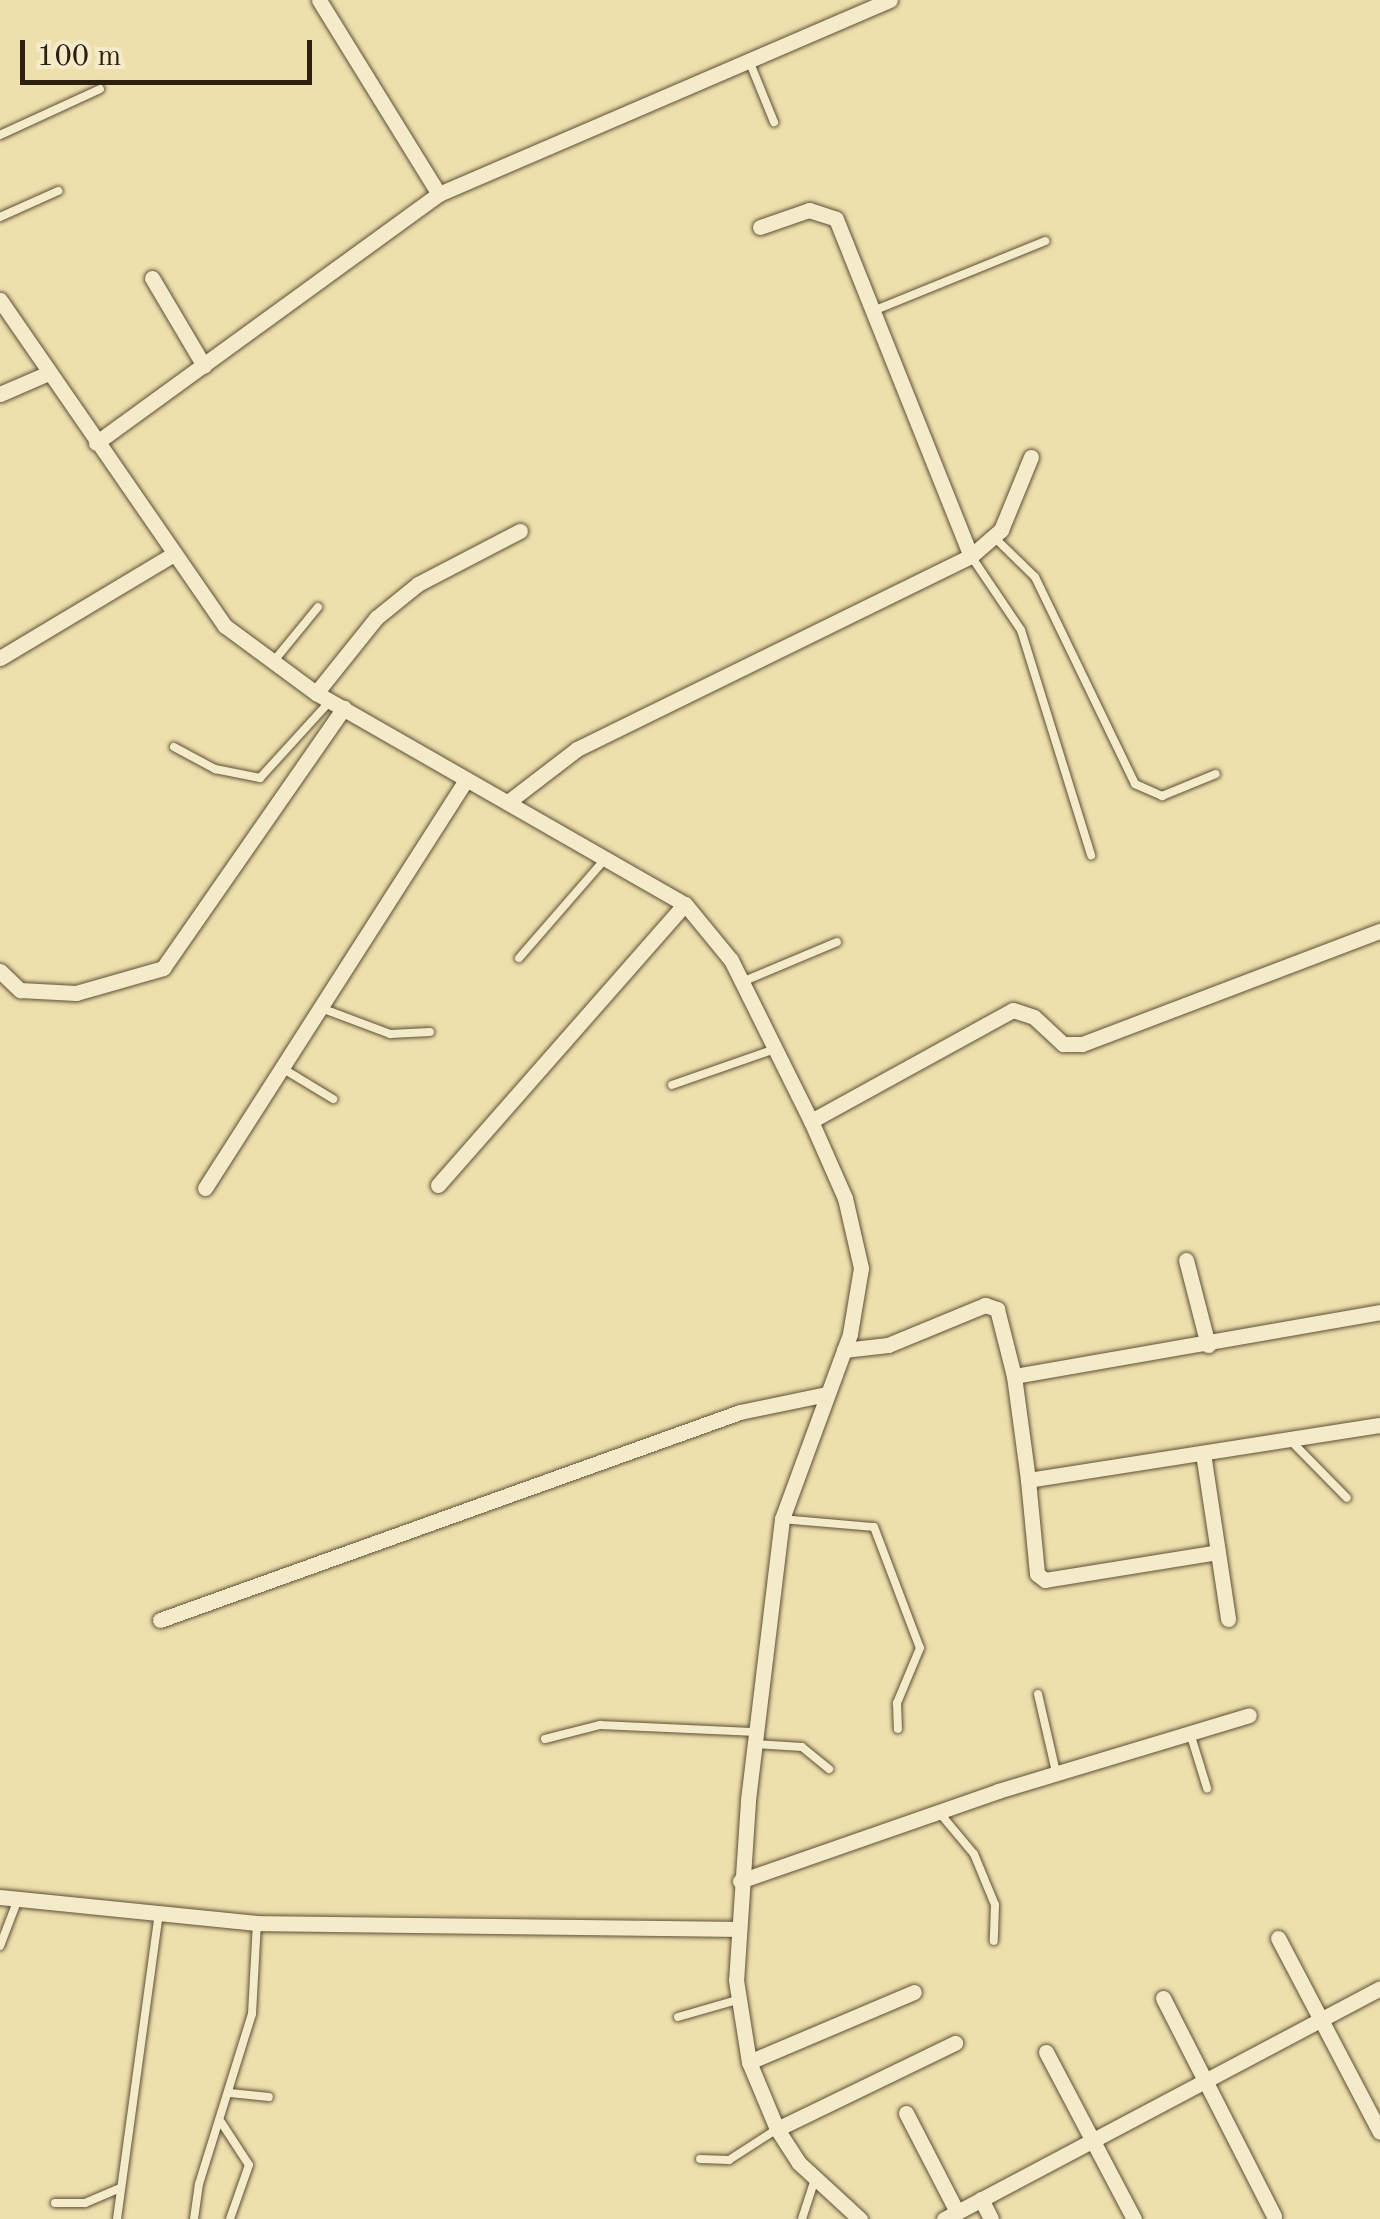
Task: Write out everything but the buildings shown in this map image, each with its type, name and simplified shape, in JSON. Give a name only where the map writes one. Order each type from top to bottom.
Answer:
[{"type":"street","points":[[319,0],[439,194]]},
{"type":"street","points":[[96,443],[439,194],[890,0]]},
{"type":"street","points":[[760,226],[827,211],[971,556]]},
{"type":"street","points":[[152,278],[204,366]]},
{"type":"street","points":[[0,300],[46,374],[226,626],[272,663],[330,700],[684,904],[711,930],[742,982],[811,1121],[856,1231],[861,1268],[844,1350],[782,1519],[740,1881],[737,2000],[750,2062],[776,2129],[815,2179],[860,2219]]},
{"type":"street","points":[[0,394],[46,374]]},
{"type":"street","points":[[508,802],[577,749],[971,556],[994,538],[1031,457]]},
{"type":"street","points":[[0,972],[20,990],[76,994],[163,968],[330,700],[357,634],[418,584],[520,531]]},
{"type":"street","points":[[0,658],[174,554]]},
{"type":"street","points":[[206,1188],[466,780]]},
{"type":"street","points":[[438,1185],[684,904]]},
{"type":"street","points":[[811,1121],[1013,1010],[1034,1017],[1063,1044],[1082,1044],[1380,932]]},
{"type":"street","points":[[1186,1260],[1208,1345]]},
{"type":"street","points":[[844,1350],[888,1345],[985,1305],[1003,1320],[1014,1376],[1037,1574],[1046,1580],[1218,1552]]},
{"type":"street","points":[[1014,1376],[1380,1312]]},
{"type":"street","points":[[160,1620],[740,1412],[827,1394]]},
{"type":"street","points":[[1028,1480],[1380,1425]]},
{"type":"street","points":[[1203,1454],[1228,1619]]},
{"type":"street","points":[[740,1881],[938,1811],[1248,1715]]},
{"type":"street","points":[[0,1897],[158,1918],[258,1923],[736,1930]]},
{"type":"street","points":[[1278,1938],[1380,2132]]},
{"type":"street","points":[[906,2113],[950,2215],[1380,1988]]},
{"type":"street","points":[[750,2062],[914,1992]]},
{"type":"street","points":[[1164,1998],[1202,2082],[1274,2216]]},
{"type":"street","points":[[776,2129],[955,2043]]},
{"type":"street","points":[[1046,2052],[1134,2219]]},
{"type":"street","points":[[982,2199],[992,2219]]},
{"type":"lane","points":[[750,63],[774,122]]},
{"type":"lane","points":[[0,135],[100,89]]},
{"type":"lane","points":[[0,217],[58,191]]},
{"type":"lane","points":[[872,312],[1045,240]]},
{"type":"lane","points":[[994,538],[1034,577],[1135,784],[1162,796],[1216,774]]},
{"type":"lane","points":[[971,556],[1021,630],[1090,855]]},
{"type":"lane","points":[[272,663],[318,608]]},
{"type":"lane","points":[[174,747],[215,769],[260,778],[330,700]]},
{"type":"lane","points":[[519,958],[606,858]]},
{"type":"lane","points":[[742,982],[838,942]]},
{"type":"lane","points":[[321,1008],[390,1034],[430,1032]]},
{"type":"lane","points":[[672,1085],[775,1049]]},
{"type":"lane","points":[[282,1068],[333,1098]]},
{"type":"lane","points":[[1290,1440],[1347,1498]]},
{"type":"lane","points":[[782,1519],[874,1526],[920,1648],[897,1702],[898,1729]]},
{"type":"lane","points":[[1038,1694],[1056,1773]]},
{"type":"lane","points":[[545,1739],[600,1725],[756,1738],[802,1747],[829,1769]]},
{"type":"lane","points":[[1190,1733],[1207,1788]]},
{"type":"lane","points":[[938,1811],[974,1854],[995,1904],[994,1941]]},
{"type":"lane","points":[[0,1946],[18,1900]]},
{"type":"lane","points":[[117,2219],[158,1918]]},
{"type":"lane","points":[[194,2219],[252,2014],[258,1923]]},
{"type":"lane","points":[[678,2017],[737,2000]]},
{"type":"lane","points":[[230,2093],[269,2097]]},
{"type":"lane","points":[[220,2122],[249,2165],[230,2219]]},
{"type":"lane","points":[[700,2159],[729,2160],[776,2129]]},
{"type":"lane","points":[[802,2219],[815,2179]]},
{"type":"lane","points":[[55,2203],[84,2203],[122,2188]]}]
